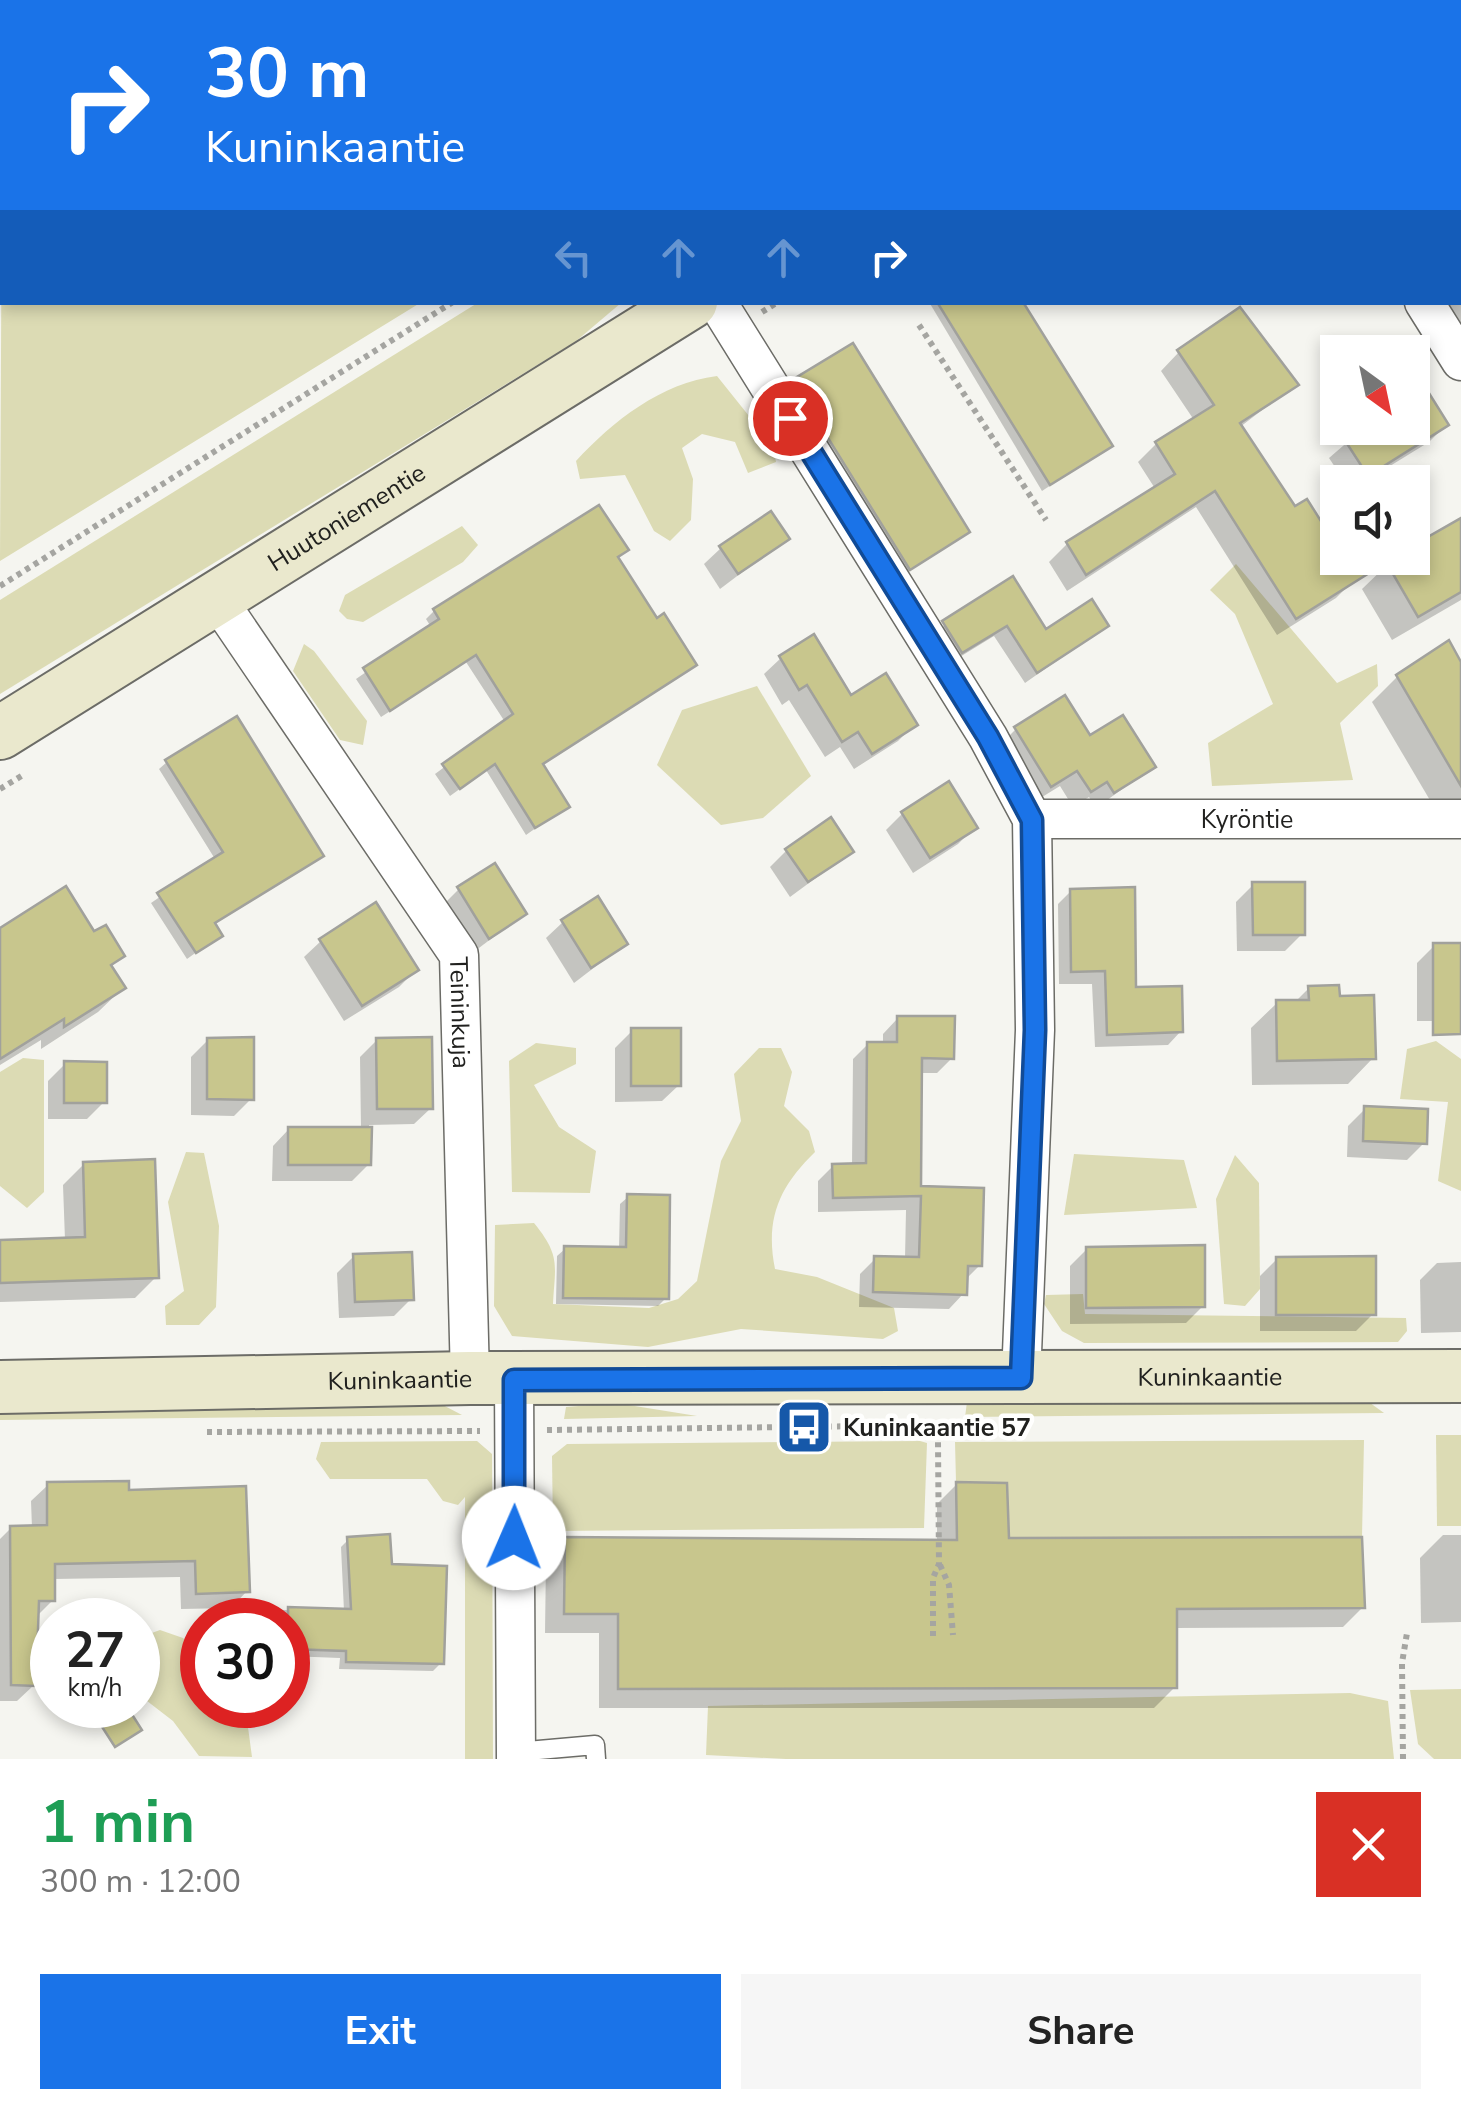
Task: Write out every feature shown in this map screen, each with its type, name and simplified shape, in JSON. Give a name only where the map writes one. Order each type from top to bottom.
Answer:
[{"type":"street","name":"Huutoniementie","points":[[0,734],[685,305]]},
{"type":"street","points":[[719,305],[988,737],[1032,820],[1035,1030],[1021,1378]]},
{"type":"street","points":[[1426,305],[1461,361]]},
{"type":"street","name":"Teininkuja","points":[[217,599],[459,954],[499,1396],[516,1756]]},
{"type":"street","name":"Kyröntie","points":[[1032,820],[1461,819]]},
{"type":"street","name":"Kuninkaantie","points":[[0,1387],[499,1396],[946,1410],[1021,1378],[1461,1376]]},
{"type":"lane","points":[[516,1756],[595,1746],[596,1759]]},
{"type":"path","points":[[0,586],[448,305]]},
{"type":"path","points":[[919,325],[1046,520]]},
{"type":"path","points":[[190,1432],[499,1396],[878,1426]]},
{"type":"path","points":[[933,1636],[933,1578],[939,1564],[938,1442],[946,1410],[972,1425]]},
{"type":"path","points":[[939,1564],[950,1585],[953,1635]]},
{"type":"path","points":[[1403,1759],[1402,1663],[1407,1633]]},
{"type":"green space","points":[[1,305],[417,305],[0,561]]},
{"type":"green space","points":[[474,305],[619,305],[575,342],[0,694],[0,600]]},
{"type":"green space","points":[[717,376],[773,446],[776,462],[748,473],[735,442],[702,434],[682,448],[693,479],[691,520],[670,541],[654,531],[625,475],[580,479],[576,461],[639,406],[677,387]]},
{"type":"green space","points":[[462,526],[478,545],[463,562],[363,622],[347,619],[339,611],[345,595]]},
{"type":"green space","points":[[1236,564],[1337,683],[1377,664],[1378,686],[1340,723],[1353,780],[1212,786],[1208,743],[1273,704],[1235,614],[1210,590]]},
{"type":"green space","points":[[304,644],[314,651],[367,721],[363,745],[340,740],[293,671]]},
{"type":"green space","points":[[757,686],[811,776],[763,818],[721,825],[657,765],[682,710]]},
{"type":"green space","points":[[1436,1041],[1461,1059],[1461,1191],[1438,1181],[1448,1102],[1400,1099],[1407,1049]]},
{"type":"green space","points":[[536,1043],[576,1048],[576,1064],[534,1085],[559,1127],[596,1151],[590,1193],[512,1192],[509,1061]]},
{"type":"green space","points":[[759,1048],[781,1048],[792,1072],[784,1106],[809,1131],[815,1152],[792,1178],[778,1205],[772,1235],[775,1269],[817,1277],[894,1308],[898,1331],[883,1339],[741,1329],[648,1347],[512,1336],[494,1306],[495,1225],[534,1223],[543,1234],[554,1261],[553,1304],[649,1308],[678,1299],[697,1281],[721,1161],[741,1121],[734,1074]]},
{"type":"green space","points":[[23,1058],[44,1060],[44,1192],[27,1208],[0,1186],[0,1072]]},
{"type":"green space","points":[[186,1152],[204,1153],[219,1226],[216,1307],[199,1325],[166,1325],[165,1306],[184,1291],[168,1202]]},
{"type":"green space","points":[[1074,1154],[1184,1160],[1197,1208],[1064,1215]]},
{"type":"green space","points":[[1235,1155],[1259,1183],[1260,1289],[1245,1306],[1224,1304],[1216,1199]]},
{"type":"green space","points":[[1083,1294],[1085,1314],[1406,1318],[1407,1331],[1398,1342],[1084,1343],[1062,1331],[1044,1304],[1046,1295]]},
{"type":"green space","points":[[1366,1400],[1384,1413],[965,1417],[967,1402]]},
{"type":"green space","points":[[437,1402],[462,1415],[0,1420],[0,1404]]},
{"type":"green space","points":[[616,1403],[697,1416],[564,1419],[566,1407]]},
{"type":"green space","points":[[1436,1435],[1461,1435],[1461,1526],[1437,1526]]},
{"type":"green space","points":[[1364,1440],[1362,1537],[1009,1538],[1007,1484],[956,1482],[955,1442]]},
{"type":"green space","points":[[477,1441],[492,1454],[493,1759],[465,1759],[465,1497],[458,1505],[443,1501],[427,1479],[330,1479],[316,1459],[321,1442]]},
{"type":"green space","points":[[927,1443],[924,1528],[553,1531],[552,1456],[567,1444]]},
{"type":"green space","points":[[160,1630],[180,1637],[180,1728],[248,1728],[252,1757],[199,1756],[173,1721],[160,1711]]},
{"type":"green space","points":[[1461,1689],[1461,1759],[1434,1759],[1418,1744],[1410,1690]]},
{"type":"green space","points":[[1350,1693],[1388,1701],[1394,1759],[786,1759],[706,1755],[708,1706]]},
{"type":"building","points":[[939,305],[1025,305],[1113,446],[1050,485]]},
{"type":"building","points":[[1240,307],[1299,385],[1240,423],[1295,506],[1307,499],[1320,520],[1320,575],[1366,575],[1296,619],[1215,491],[1086,575],[1066,542],[1175,474],[1155,442],[1214,405],[1177,350]]},
{"type":"building","points":[[853,343],[970,532],[910,570],[792,380]]},
{"type":"building","points":[[1430,395],[1449,425],[1430,437]]},
{"type":"building","points":[[1348,445],[1417,445],[1385,465],[1361,465]]},
{"type":"building","points":[[599,505],[629,550],[618,557],[657,618],[664,613],[697,665],[543,764],[570,807],[535,828],[495,764],[460,789],[442,764],[513,714],[476,655],[390,711],[363,668],[439,619],[433,609]]},
{"type":"building","points":[[771,511],[790,539],[738,574],[719,546]]},
{"type":"building","points":[[1461,518],[1461,592],[1418,617],[1394,575],[1430,575],[1430,536]]},
{"type":"building","points":[[1013,576],[1046,629],[1092,599],[1109,626],[1037,673],[1007,626],[962,653],[942,621]]},
{"type":"building","points":[[814,634],[851,695],[886,673],[918,725],[872,754],[858,732],[842,742],[807,685],[799,690],[779,656]]},
{"type":"building","points":[[1449,640],[1461,662],[1461,786],[1396,675]]},
{"type":"building","points":[[1065,695],[1090,735],[1123,715],[1156,767],[1114,793],[1107,782],[1091,792],[1077,771],[1051,787],[1014,727]]},
{"type":"building","points":[[237,716],[324,856],[215,923],[223,936],[196,953],[157,893],[223,852],[165,760]]},
{"type":"building","points":[[949,781],[978,828],[930,858],[901,812]]},
{"type":"building","points":[[831,817],[854,852],[808,882],[785,849]]},
{"type":"building","points":[[495,863],[527,914],[489,939],[457,887]]},
{"type":"building","points":[[1252,882],[1305,882],[1305,935],[1253,935]]},
{"type":"building","points":[[66,886],[94,931],[106,925],[125,956],[111,965],[126,988],[64,1027],[64,1019],[0,1059],[0,928]]},
{"type":"building","points":[[1135,887],[1136,987],[1182,986],[1183,1032],[1107,1035],[1105,971],[1071,972],[1070,889]]},
{"type":"building","points":[[598,896],[628,944],[591,968],[561,920]]},
{"type":"building","points":[[376,902],[419,970],[362,1006],[319,939]]},
{"type":"building","points":[[1433,943],[1461,943],[1461,1034],[1433,1035]]},
{"type":"building","points":[[1339,985],[1340,996],[1374,995],[1376,1059],[1277,1061],[1276,1000],[1309,1000],[1308,986]]},
{"type":"building","points":[[897,1016],[955,1016],[954,1059],[922,1058],[921,1186],[984,1188],[982,1266],[968,1266],[967,1295],[873,1292],[874,1256],[919,1257],[921,1196],[833,1198],[832,1164],[866,1163],[867,1042],[897,1042]]},
{"type":"building","points":[[631,1028],[681,1028],[681,1086],[631,1086]]},
{"type":"building","points":[[254,1037],[254,1100],[207,1099],[207,1038]]},
{"type":"building","points":[[432,1037],[433,1109],[377,1109],[376,1038]]},
{"type":"building","points":[[64,1061],[107,1062],[107,1103],[64,1103]]},
{"type":"building","points":[[1364,1106],[1428,1109],[1427,1144],[1363,1141]]},
{"type":"building","points":[[288,1127],[372,1127],[371,1165],[288,1165]]},
{"type":"building","points":[[155,1159],[159,1278],[0,1283],[0,1240],[85,1237],[83,1162]]},
{"type":"building","points":[[627,1194],[670,1195],[669,1299],[563,1298],[564,1246],[626,1247]]},
{"type":"building","points":[[1205,1245],[1205,1307],[1086,1308],[1086,1247]]},
{"type":"building","points":[[412,1252],[414,1300],[355,1302],[353,1254]]},
{"type":"building","points":[[1376,1256],[1376,1315],[1276,1315],[1276,1257]]},
{"type":"building","points":[[129,1481],[129,1490],[246,1486],[250,1592],[196,1594],[195,1561],[55,1564],[55,1598],[30,1598],[30,1686],[11,1685],[10,1526],[47,1525],[47,1482]]},
{"type":"building","points":[[956,1482],[1007,1483],[1009,1538],[1362,1537],[1365,1608],[1177,1609],[1177,1688],[618,1689],[618,1614],[564,1614],[565,1537],[957,1540]]},
{"type":"building","points":[[390,1534],[392,1564],[447,1566],[444,1664],[346,1662],[346,1651],[310,1650],[310,1608],[351,1609],[347,1537]]},
{"type":"building","points":[[103,1728],[141,1728],[142,1730],[115,1747]]},
{"type":"place","name":"Kuninkaantie 57","points":[[804,1427]]},
{"type":"route","points":[[514,1538],[514,1380],[1021,1378],[1035,1030],[1032,820],[988,737],[790,418]]}]
